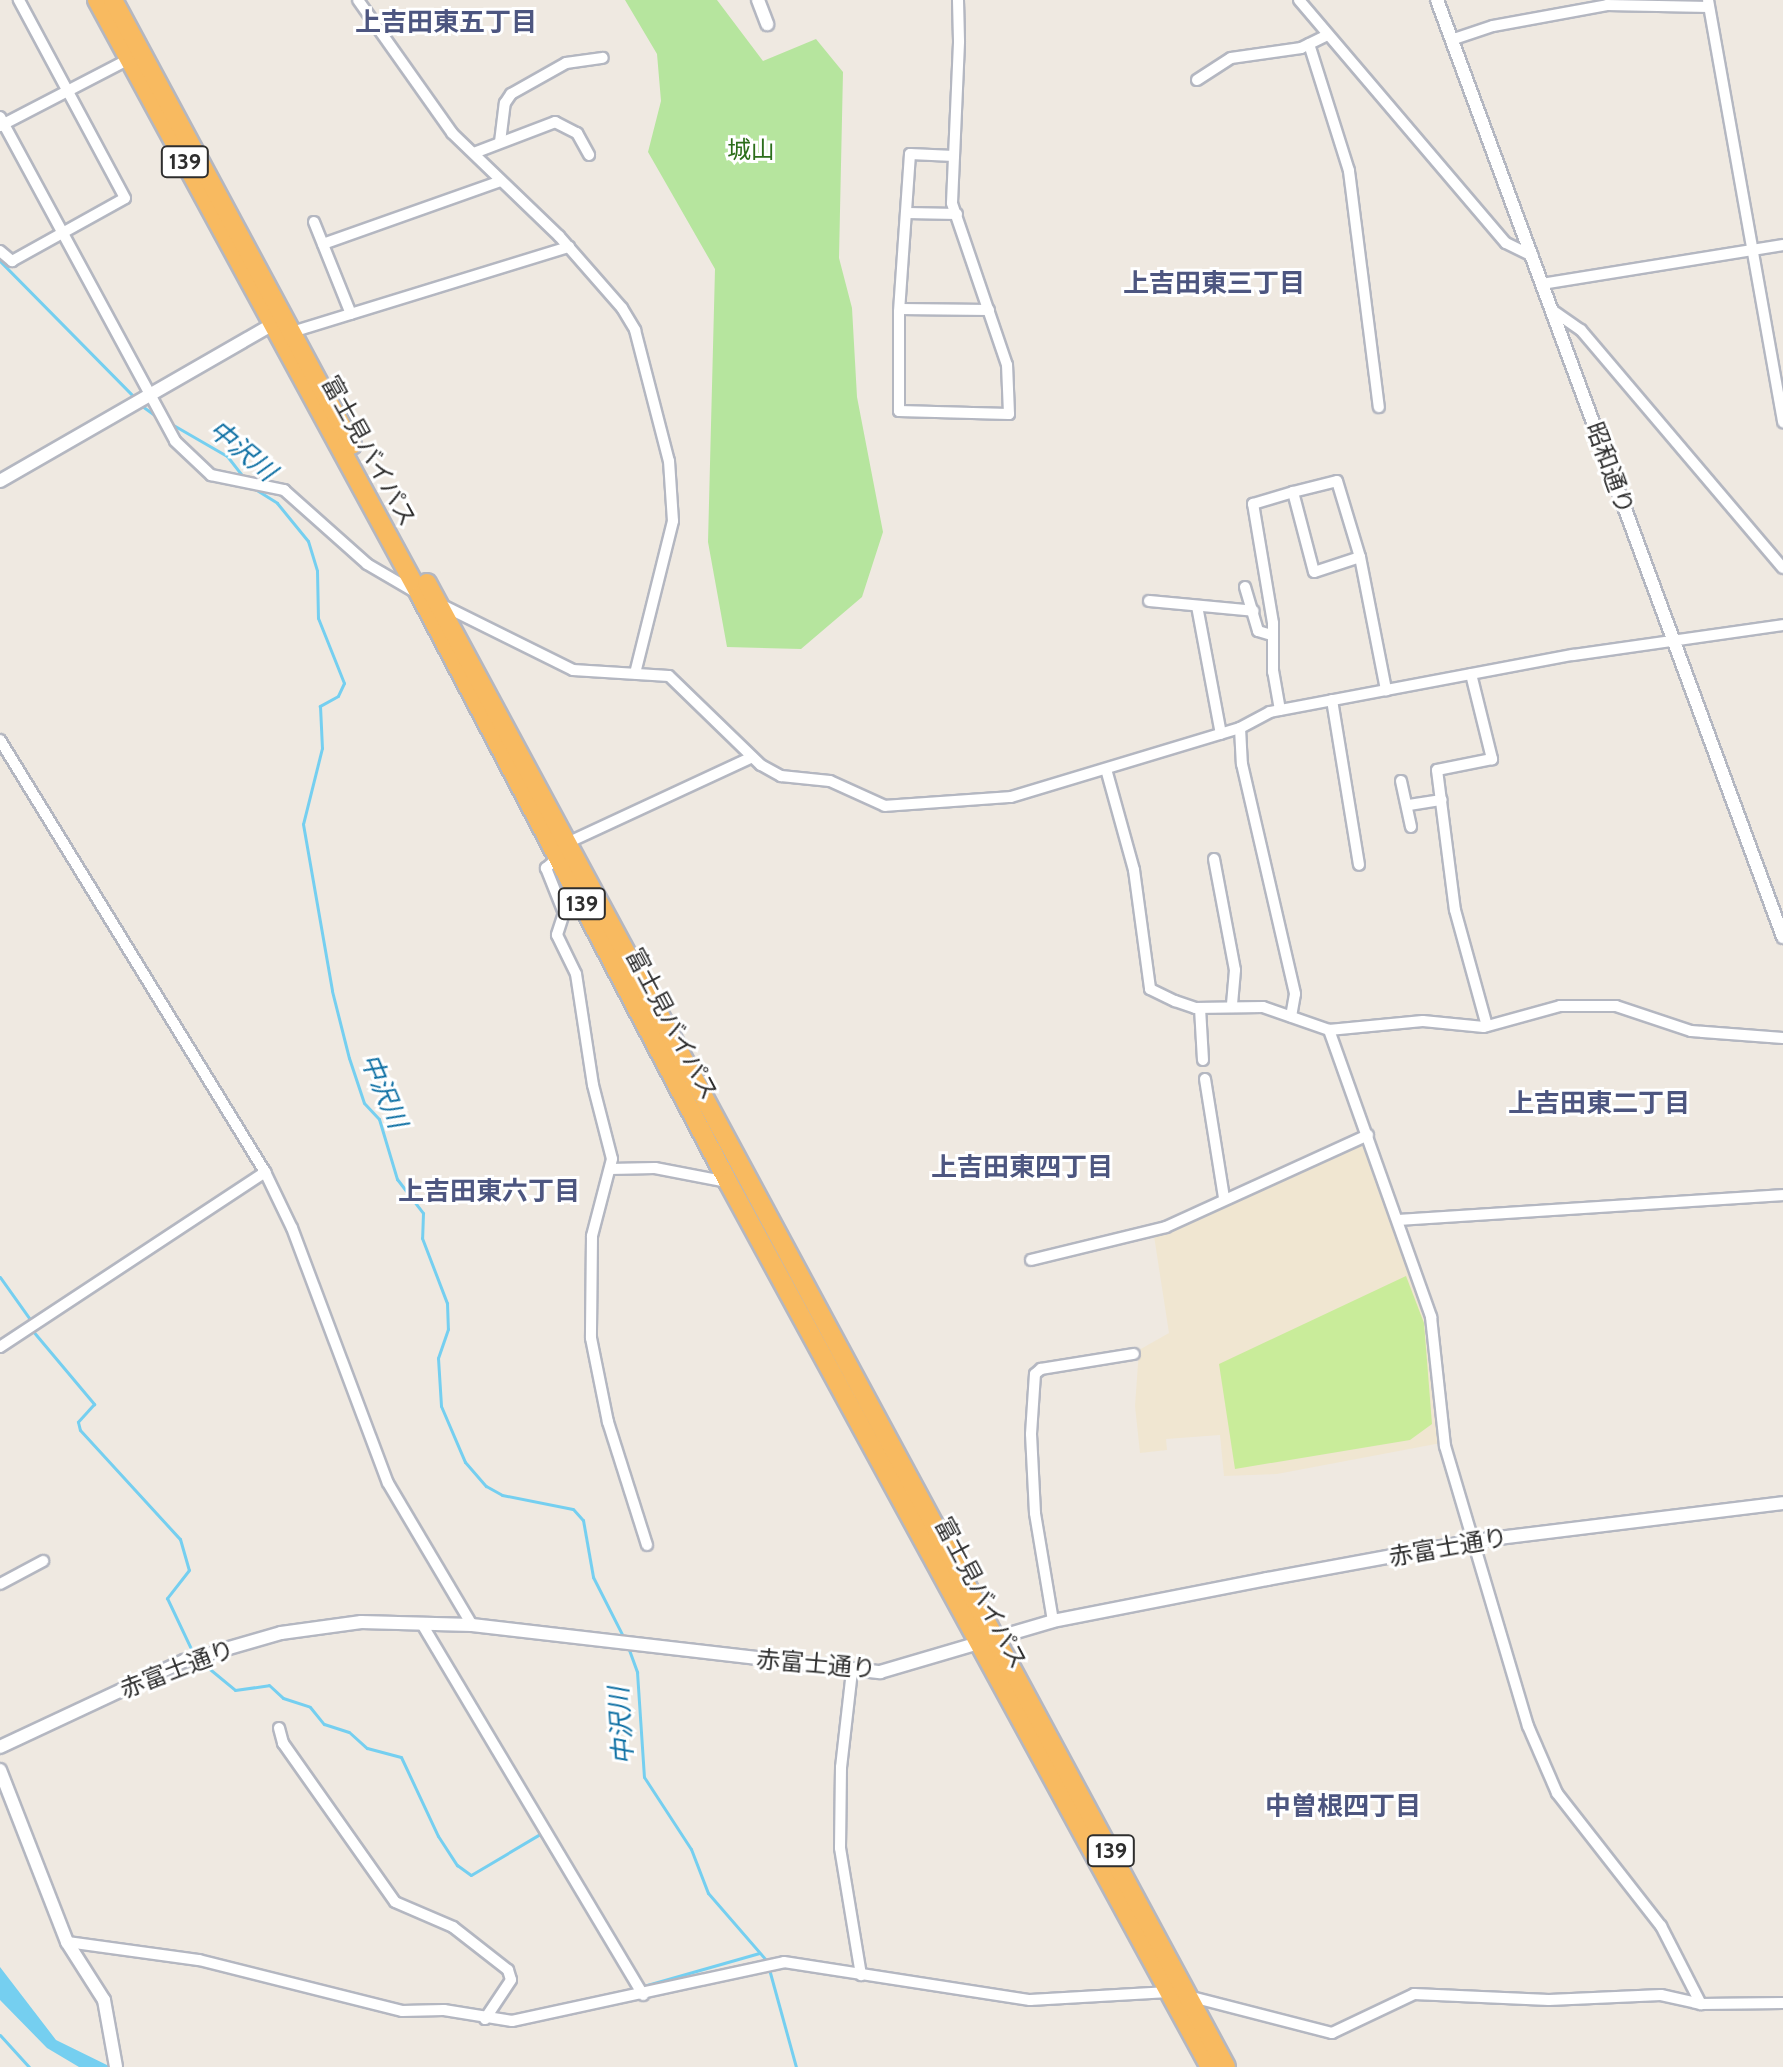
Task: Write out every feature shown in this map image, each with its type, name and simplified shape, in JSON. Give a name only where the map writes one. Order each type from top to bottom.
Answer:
[{"type":"highway","name":"富士見バイパス","points":[[97,0],[439,604],[728,1182],[986,1638]]},
{"type":"highway","name":"富士見バイパス","points":[[113,0],[420,595],[562,850],[1179,1994],[1226,2067]]},
{"type":"highway","name":"富士見バイパス","points":[[1179,1994],[1210,2067]]},
{"type":"street","points":[[0,251],[12,261],[125,198],[19,0]]},
{"type":"street","points":[[358,0],[415,87],[474,153],[569,247],[622,308],[635,330],[669,461],[669,548],[635,673]]},
{"type":"street","points":[[758,0],[767,24]]},
{"type":"street","points":[[954,156],[910,154],[900,309],[899,411],[1009,414],[1007,365],[952,203],[954,156],[958,0]]},
{"type":"street","points":[[1299,0],[1506,243],[1533,256]]},
{"type":"street","name":"昭和通り","points":[[1437,0],[1674,643],[1779,912],[1783,937]]},
{"type":"street","points":[[1451,40],[1493,26],[1594,4],[1636,2],[1662,9],[1708,4],[1783,422]]},
{"type":"street","points":[[1197,80],[1248,52],[1309,44],[1328,35]]},
{"type":"street","points":[[1309,44],[1349,171],[1379,407]]},
{"type":"street","points":[[500,142],[505,103],[511,94],[573,61],[603,58]]},
{"type":"street","points":[[129,59],[1,122],[175,441],[211,475],[284,490],[367,564],[420,595],[573,670],[669,676],[752,757],[781,776],[830,781],[885,806],[1011,797],[1240,728],[1280,710],[1471,674],[1783,625]]},
{"type":"street","points":[[474,153],[562,123],[577,133],[589,155]]},
{"type":"street","points":[[323,244],[501,181]]},
{"type":"street","points":[[907,213],[957,214]]},
{"type":"street","points":[[314,222],[351,314]]},
{"type":"street","points":[[1542,284],[1783,245]]},
{"type":"street","points":[[0,481],[148,393],[283,325],[351,314],[569,247]]},
{"type":"street","points":[[900,309],[989,310]]},
{"type":"street","points":[[1552,310],[1581,330],[1783,568]]},
{"type":"street","points":[[1280,710],[1253,504],[1337,481],[1360,557],[1386,690]]},
{"type":"street","points":[[1293,492],[1314,572],[1360,557]]},
{"type":"street","points":[[1245,587],[1258,631],[1271,635]]},
{"type":"street","points":[[1149,601],[1254,611]]},
{"type":"street","points":[[1197,606],[1221,734]]},
{"type":"street","points":[[1471,674],[1492,759],[1437,770],[1455,910],[1487,1026]]},
{"type":"street","points":[[1332,700],[1359,865]]},
{"type":"street","points":[[1240,728],[1242,764],[1295,994],[1291,1017]]},
{"type":"street","points":[[0,740],[265,1172],[292,1228],[388,1483],[472,1625]]},
{"type":"street","points":[[647,1545],[608,1422],[591,1338],[592,1236],[610,1169],[611,1150],[593,1085],[576,974],[557,935],[564,913],[546,868],[562,850],[752,757]]},
{"type":"street","points":[[1106,769],[1134,870],[1150,989],[1200,1008],[1263,1007],[1329,1030],[1423,1021],[1487,1026],[1560,1006],[1616,1006],[1691,1031],[1783,1038]]},
{"type":"street","points":[[1401,781],[1409,805],[1411,827]]},
{"type":"street","points":[[1409,805],[1442,800]]},
{"type":"street","points":[[1214,859],[1235,970],[1232,1007]]},
{"type":"street","points":[[1200,1008],[1203,1060]]},
{"type":"street","points":[[1329,1030],[1431,1317],[1445,1446],[1528,1726],[1557,1793],[1661,1926],[1701,2004]]},
{"type":"street","points":[[1205,1079],[1224,1198]]},
{"type":"street","points":[[1031,1260],[1166,1227],[1368,1135]]},
{"type":"street","points":[[610,1169],[655,1168],[728,1182]]},
{"type":"street","points":[[0,1347],[265,1172]]},
{"type":"street","points":[[1399,1220],[1783,1195]]},
{"type":"street","points":[[1053,1621],[1035,1513],[1035,1374],[1041,1369],[1134,1354]]},
{"type":"street","name":"赤富士通り","points":[[0,1747],[184,1661],[215,1650],[281,1633],[361,1622],[472,1625],[852,1671],[907,1667],[986,1638],[1053,1621],[1474,1541],[1783,1503]]},
{"type":"street","points":[[0,1584],[43,1561]]},
{"type":"street","points":[[422,1624],[643,1995]]},
{"type":"street","points":[[852,1671],[841,1767],[840,1848],[861,1975]]},
{"type":"street","points":[[279,1728],[283,1743],[395,1902],[453,1927],[508,1970],[511,1980],[485,2019]]},
{"type":"street","points":[[0,1770],[67,1942],[104,2000],[119,2064]]},
{"type":"street","points":[[67,1942],[199,1960],[402,2011],[444,2010],[512,2021],[784,1962],[1030,2000],[1140,1990],[1179,1994],[1332,2033],[1414,1994],[1549,2000],[1661,1995],[1701,2004],[1783,2003]]},
{"type":"shaded area","points":[[1360,1144],[1365,1145],[1397,1229],[1427,1323],[1441,1443],[1277,1474],[1224,1476],[1220,1435],[1166,1439],[1167,1450],[1140,1453],[1135,1406],[1139,1350],[1169,1333],[1154,1236]]},
{"type":"green space","name":"城山","points":[[625,0],[717,0],[763,61],[816,39],[843,72],[839,258],[852,308],[857,397],[883,532],[862,597],[801,649],[727,647],[708,542],[715,269],[648,152],[661,101],[657,54]]},
{"type":"green space","points":[[1406,1276],[1424,1323],[1432,1424],[1410,1440],[1235,1469],[1219,1364]]},
{"type":"water","points":[[0,1967],[56,2040],[111,2067],[79,2067],[47,2048],[0,2000]]},
{"type":"waterway","name":"中沢川","points":[[0,261],[137,400]]},
{"type":"waterway","name":"中沢川","points":[[142,406],[161,420]]},
{"type":"waterway","name":"中沢川","points":[[168,422],[227,456],[244,478]]},
{"type":"waterway","name":"中沢川","points":[[255,489],[277,503],[308,541],[317,571],[318,618],[344,683],[338,696],[320,706],[322,748],[303,824],[332,991],[349,1058],[364,1103],[379,1119],[397,1179],[423,1213],[422,1238],[447,1303],[448,1329],[438,1358],[441,1406],[465,1462],[486,1486],[502,1495],[573,1509],[583,1520],[593,1577],[625,1640]]},
{"type":"waterway","name":"中沢川","points":[[0,1277],[32,1322]]},
{"type":"waterway","name":"中沢川","points":[[32,1330],[94,1404],[78,1422],[80,1430],[180,1539],[189,1570],[167,1598],[194,1655]]},
{"type":"waterway","name":"中沢川","points":[[628,1647],[637,1672],[644,1777],[691,1849],[708,1893],[767,1961]]},
{"type":"waterway","name":"中沢川","points":[[200,1661],[235,1690],[269,1685],[283,1698],[310,1707],[324,1724],[349,1732],[367,1748],[401,1757],[438,1836],[457,1865],[471,1875],[540,1834],[606,1943]]},
{"type":"waterway","name":"中沢川","points":[[640,1987],[759,1953]]},
{"type":"waterway","name":"中沢川","points":[[769,1969],[796,2067]]},
{"type":"waterway","points":[[0,2035],[29,2067]]},
{"type":"district","name":"上吉田東五丁目","points":[[446,23]]},
{"type":"district","name":"上吉田東三丁目","points":[[1214,284]]},
{"type":"district","name":"上吉田東二丁目","points":[[1599,1104]]},
{"type":"district","name":"上吉田東四丁目","points":[[1022,1168]]},
{"type":"district","name":"上吉田東六丁目","points":[[489,1192]]},
{"type":"district","name":"中曽根四丁目","points":[[1343,1807]]}]
